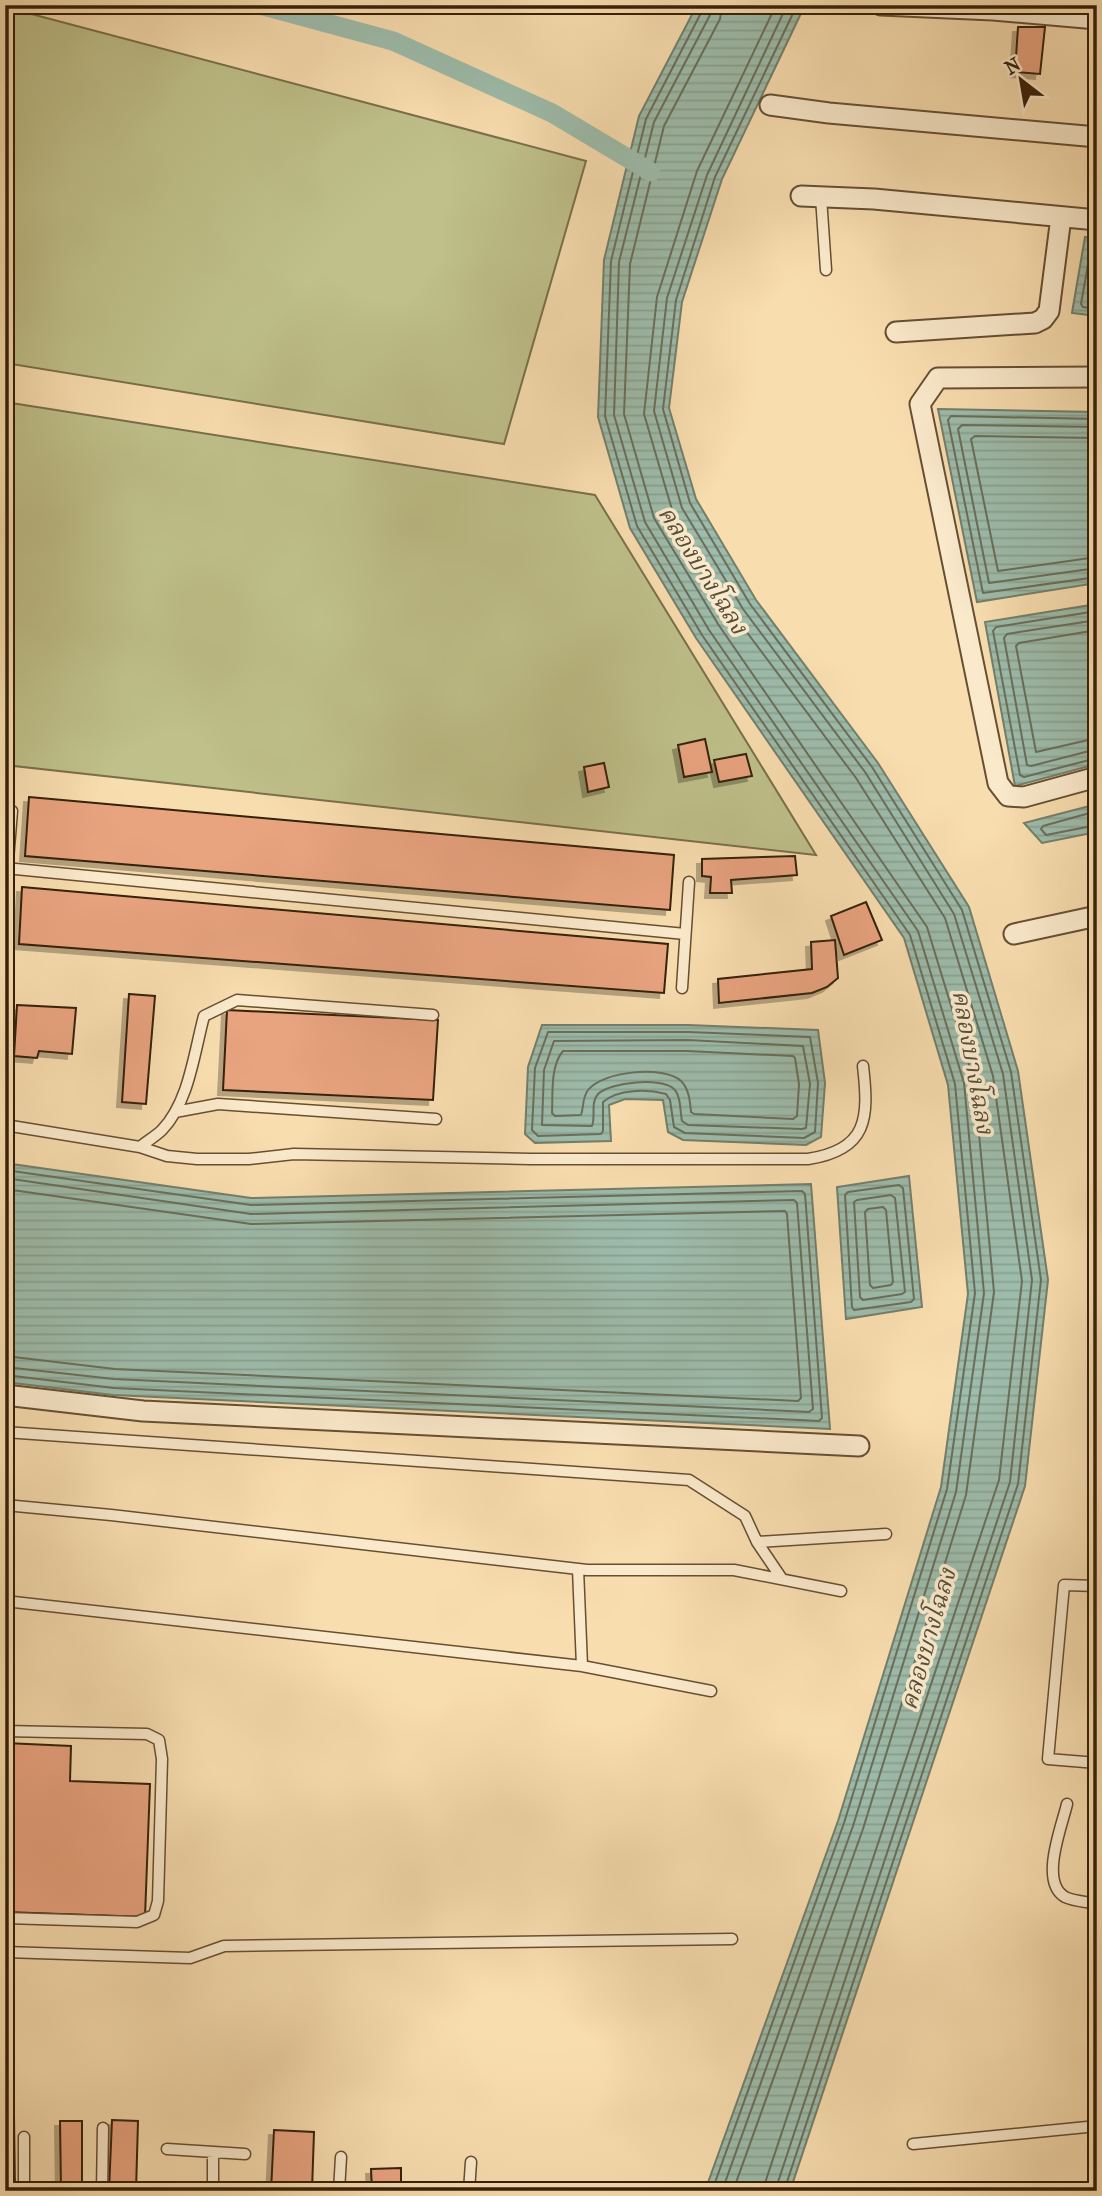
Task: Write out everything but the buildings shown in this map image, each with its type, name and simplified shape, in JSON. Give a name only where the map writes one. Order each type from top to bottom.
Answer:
[{"type":"street","points":[[881,5],[993,10],[1097,19]]},
{"type":"street","points":[[775,106],[1097,137]]},
{"type":"street","points":[[801,196],[874,199],[1097,220]]},
{"type":"street","points":[[896,332],[1035,323],[1042,319],[1049,311],[1061,217]]},
{"type":"street","points":[[1097,377],[938,378],[920,404],[998,783],[1008,796],[1024,797],[1097,777]]},
{"type":"street","points":[[1013,934],[1096,918]]},
{"type":"street","points":[[5,1395],[143,1411],[859,1446]]},
{"type":"lane","points":[[821,197],[827,270]]},
{"type":"lane","points":[[5,897],[12,811]]},
{"type":"lane","points":[[6,868],[685,933]]},
{"type":"lane","points":[[682,988],[689,882]]},
{"type":"lane","points":[[140,1147],[162,1130],[175,1112],[183,1095],[204,1017],[237,1000],[433,1014]]},
{"type":"lane","points":[[5,1125],[140,1147],[167,1156],[197,1159],[249,1159],[294,1154],[530,1159],[808,1159],[838,1151],[850,1143],[858,1132],[865,1117],[863,1066]]},
{"type":"lane","points":[[175,1112],[218,1104],[436,1119]]},
{"type":"lane","points":[[5,1432],[690,1480],[746,1516],[757,1542],[782,1579]]},
{"type":"lane","points":[[5,1505],[578,1569],[734,1570],[841,1591]]},
{"type":"lane","points":[[757,1542],[887,1534]]},
{"type":"lane","points":[[578,1569],[582,1666]]},
{"type":"lane","points":[[1097,1586],[1064,1585],[1048,1759],[1097,1763]]},
{"type":"lane","points":[[5,1601],[582,1666],[711,1691]]},
{"type":"lane","points":[[5,1731],[147,1734],[159,1740],[162,1759],[158,1901],[154,1915],[137,1922],[5,1918]]},
{"type":"lane","points":[[1067,1804],[1052,1878],[1056,1890],[1066,1898],[1097,1904]]},
{"type":"lane","points":[[5,1952],[190,1958],[224,1946],[732,1939]]},
{"type":"lane","points":[[913,2144],[1097,2126]]},
{"type":"lane","points":[[102,2191],[103,2128]]},
{"type":"lane","points":[[23,2191],[24,2137]]},
{"type":"lane","points":[[167,2149],[245,2154]]},
{"type":"lane","points":[[213,2152],[213,2191]]},
{"type":"lane","points":[[339,2191],[341,2157]]},
{"type":"lane","points":[[469,2191],[471,2162]]},
{"type":"green space","points":[[5,7],[586,161],[504,444],[5,363]]},
{"type":"green space","points":[[5,402],[595,495],[816,855],[5,765]]},
{"type":"water","name":"คลองบางโฉลง","points":[[697,5],[805,5],[722,179],[682,302],[669,408],[696,499],[756,600],[878,763],[969,907],[1018,1071],[1048,1280],[1025,1486],[790,2191],[705,2191],[838,1821],[941,1487],[968,1294],[948,1085],[904,938],[696,638],[630,528],[598,417],[604,260],[639,116]]},
{"type":"water","points":[[1085,237],[1097,239],[1097,316],[1072,313]]},
{"type":"water","points":[[938,409],[1097,412],[1097,583],[977,602]]},
{"type":"water","points":[[1097,604],[1097,764],[1015,786],[985,622]]},
{"type":"water","points":[[1097,804],[1097,832],[1042,843],[1024,823]]},
{"type":"water","points":[[542,1025],[688,1025],[818,1030],[825,1083],[821,1137],[806,1145],[683,1140],[668,1132],[663,1100],[625,1099],[609,1105],[611,1141],[535,1143],[525,1134],[528,1067]]},
{"type":"water","points":[[5,1163],[251,1198],[811,1184],[830,1429],[113,1395],[5,1382]]},
{"type":"water","points":[[909,1176],[922,1307],[846,1319],[837,1187]]},
{"type":"waterway","points":[[260,5],[393,41],[552,113],[651,172]]}]
